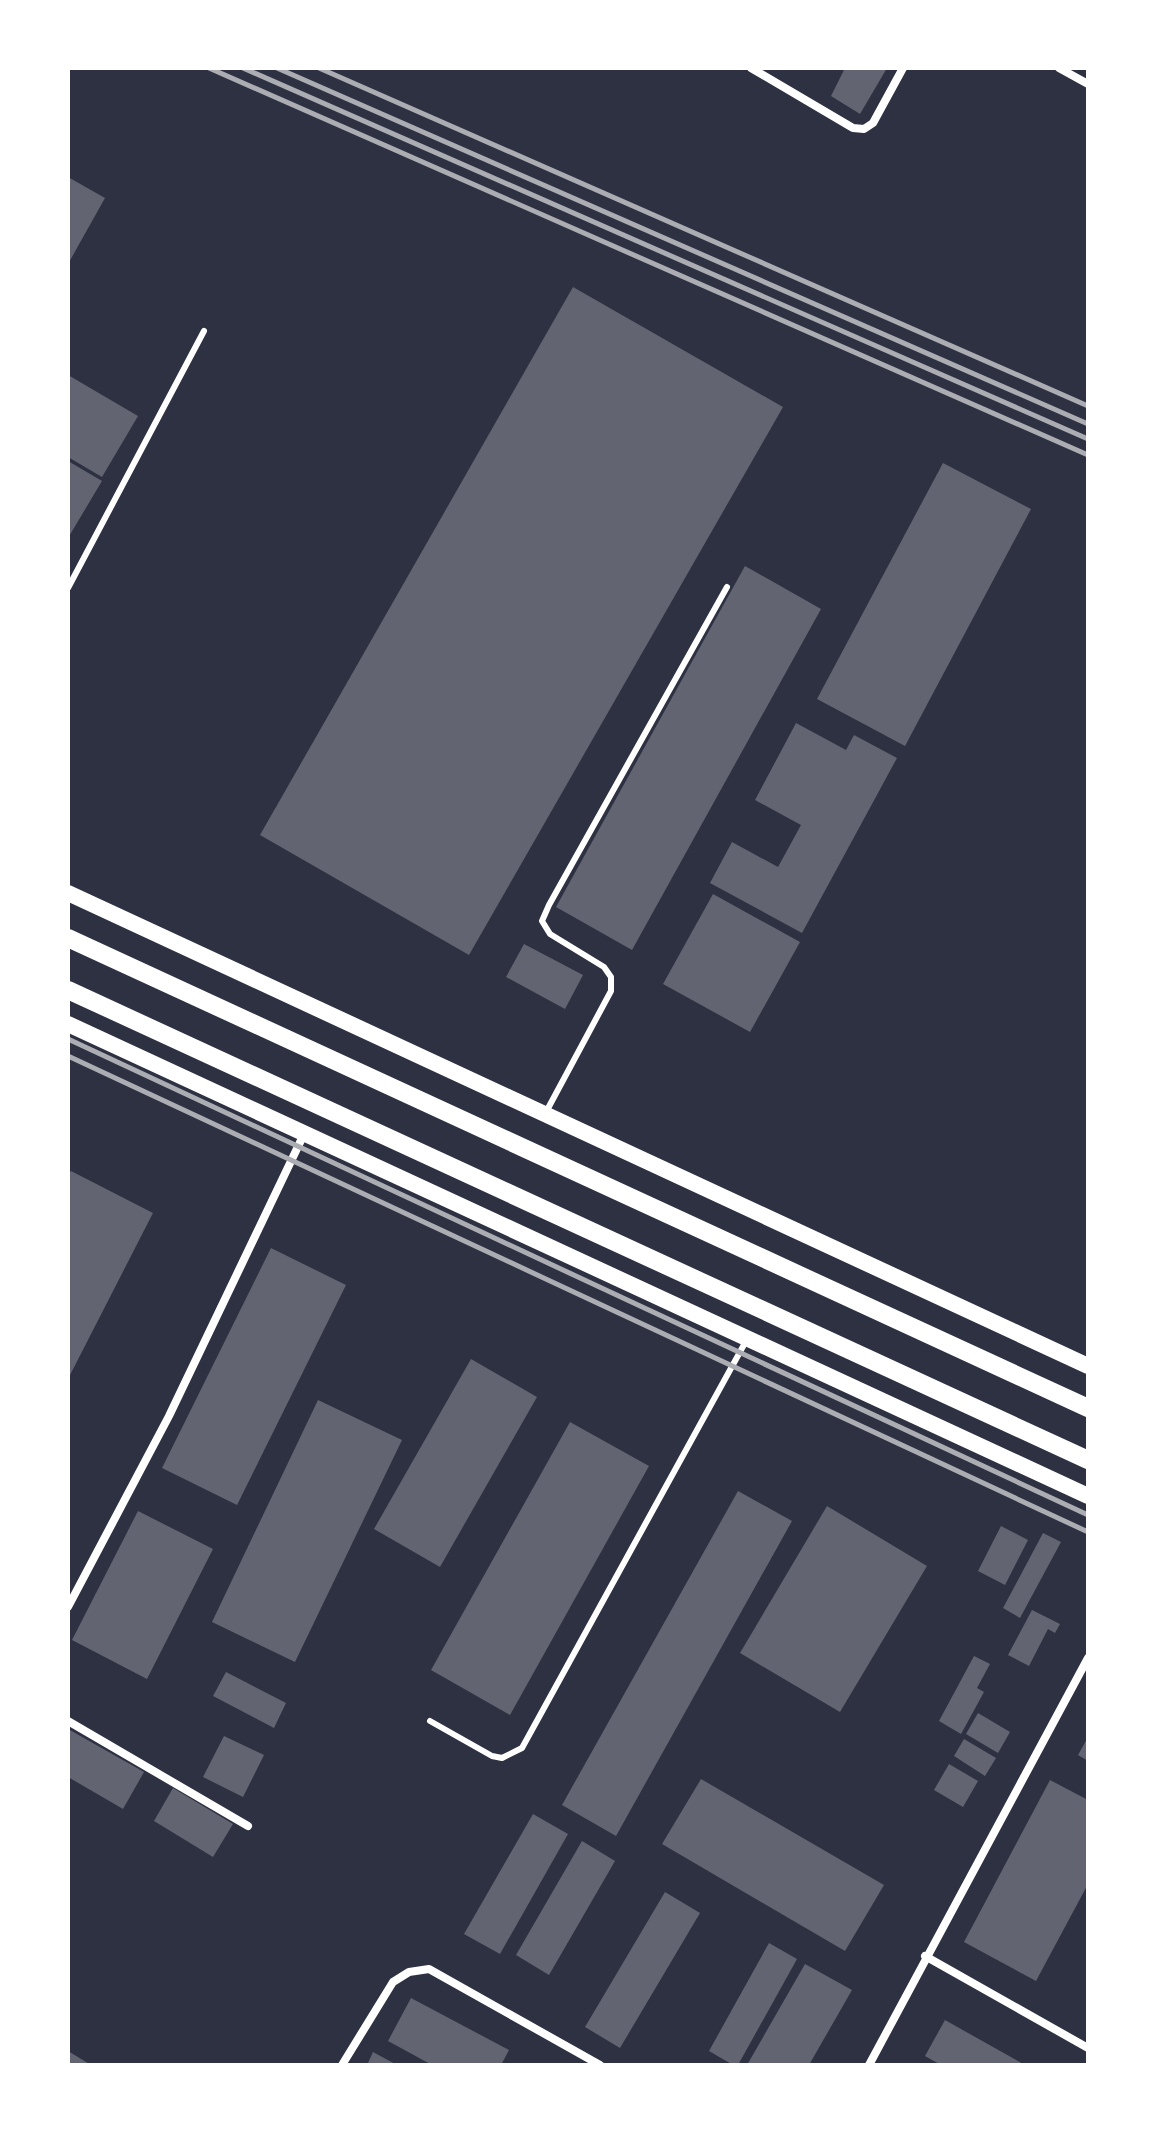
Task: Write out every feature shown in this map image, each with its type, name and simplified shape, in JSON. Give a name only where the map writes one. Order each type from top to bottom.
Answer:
[{"type":"highway","points":[[68,938],[1088,1408]]},
{"type":"highway","points":[[68,990],[1088,1460]]},
{"type":"main road","points":[[68,893],[1088,1366]]},
{"type":"main road","points":[[68,1024],[1088,1496]]},
{"type":"street","points":[[751,68],[853,128],[864,129],[873,123],[903,68]]},
{"type":"street","points":[[1059,68],[1088,84]]},
{"type":"street","points":[[68,1607],[169,1416],[304,1134]]},
{"type":"street","points":[[869,2065],[1088,1658]]},
{"type":"street","points":[[68,1721],[248,1826]]},
{"type":"street","points":[[925,1956],[1088,2048]]},
{"type":"street","points":[[342,2065],[393,1982],[409,1972],[429,1969],[600,2065]]},
{"type":"lane","points":[[68,588],[204,331]]},
{"type":"lane","points":[[545,1114],[611,991],[611,977],[604,967],[550,934],[542,921],[727,587]]},
{"type":"lane","points":[[430,1721],[492,1756],[502,1758],[522,1748],[747,1338]]},
{"type":"building","points":[[845,68],[887,68],[860,114],[831,96]]},
{"type":"building","points":[[68,177],[105,198],[68,264]]},
{"type":"building","points":[[573,287],[783,407],[469,955],[260,835]]},
{"type":"building","points":[[68,375],[138,416],[102,477],[68,457]]},
{"type":"building","points":[[68,461],[102,481],[68,538]]},
{"type":"building","points":[[943,463],[1031,509],[905,746],[817,699]]},
{"type":"building","points":[[745,566],[821,609],[632,950],[556,907]]},
{"type":"building","points":[[796,723],[846,750],[854,735],[897,758],[802,933],[710,883],[732,842],[778,867],[801,825],[755,800]]},
{"type":"building","points":[[713,894],[800,942],[750,1032],[663,984]]},
{"type":"building","points":[[524,944],[583,975],[565,1009],[506,977]]},
{"type":"building","points":[[71,1171],[153,1213],[68,1379],[68,1176]]},
{"type":"building","points":[[271,1248],[346,1285],[237,1505],[162,1468]]},
{"type":"building","points":[[471,1359],[537,1397],[440,1567],[374,1529]]},
{"type":"building","points":[[318,1400],[402,1440],[295,1662],[212,1622]]},
{"type":"building","points":[[570,1422],[649,1466],[510,1715],[431,1670]]},
{"type":"building","points":[[738,1491],[792,1521],[616,1836],[562,1805]]},
{"type":"building","points":[[827,1506],[927,1566],[840,1712],[740,1653]]},
{"type":"building","points":[[138,1511],[213,1549],[147,1679],[72,1640]]},
{"type":"building","points":[[1001,1526],[1028,1540],[1005,1585],[978,1571]]},
{"type":"building","points":[[1043,1533],[1061,1542],[1020,1618],[1003,1608]]},
{"type":"building","points":[[1032,1610],[1060,1624],[1055,1633],[1048,1629],[1029,1666],[1008,1655]]},
{"type":"building","points":[[974,1656],[990,1664],[977,1688],[984,1692],[961,1734],[939,1721]]},
{"type":"building","points":[[226,1672],[286,1703],[274,1728],[213,1696]]},
{"type":"building","points":[[978,1713],[1010,1732],[998,1753],[966,1734]]},
{"type":"building","points":[[68,1729],[144,1772],[123,1809],[68,1777]]},
{"type":"building","points":[[224,1736],[264,1755],[243,1797],[203,1777]]},
{"type":"building","points":[[1088,1737],[1088,1761],[1078,1755]]},
{"type":"building","points":[[964,1739],[996,1758],[985,1776],[954,1756]]},
{"type":"building","points":[[949,1764],[978,1781],[963,1807],[934,1790]]},
{"type":"building","points":[[701,1779],[884,1885],[845,1951],[662,1844]]},
{"type":"building","points":[[1050,1780],[1088,1800],[1088,1884],[1036,1981],[964,1942]]},
{"type":"building","points":[[173,1788],[233,1824],[213,1857],[154,1821]]},
{"type":"building","points":[[533,1814],[568,1834],[500,1954],[464,1934]]},
{"type":"building","points":[[582,1841],[615,1861],[549,1975],[516,1955]]},
{"type":"building","points":[[665,1892],[700,1913],[620,2048],[585,2027]]},
{"type":"building","points":[[769,1943],[797,1959],[738,2065],[733,2065],[709,2051]]},
{"type":"building","points":[[805,1964],[852,1990],[809,2065],[747,2065]]},
{"type":"building","points":[[411,1998],[509,2050],[501,2065],[432,2065],[388,2041]]},
{"type":"building","points":[[945,2020],[1025,2065],[941,2065],[925,2056]]},
{"type":"building","points":[[68,2051],[91,2065],[68,2065]]},
{"type":"building","points":[[373,2052],[397,2065],[367,2065]]},
{"type":"railway","points":[[209,68],[1088,455]]},
{"type":"railway","points":[[243,68],[1088,439]]},
{"type":"railway","points":[[277,68],[1088,424]]},
{"type":"railway","points":[[319,68],[1088,406]]},
{"type":"railway","points":[[68,1039],[1088,1515]]},
{"type":"railway","points":[[68,1056],[1088,1532]]}]
